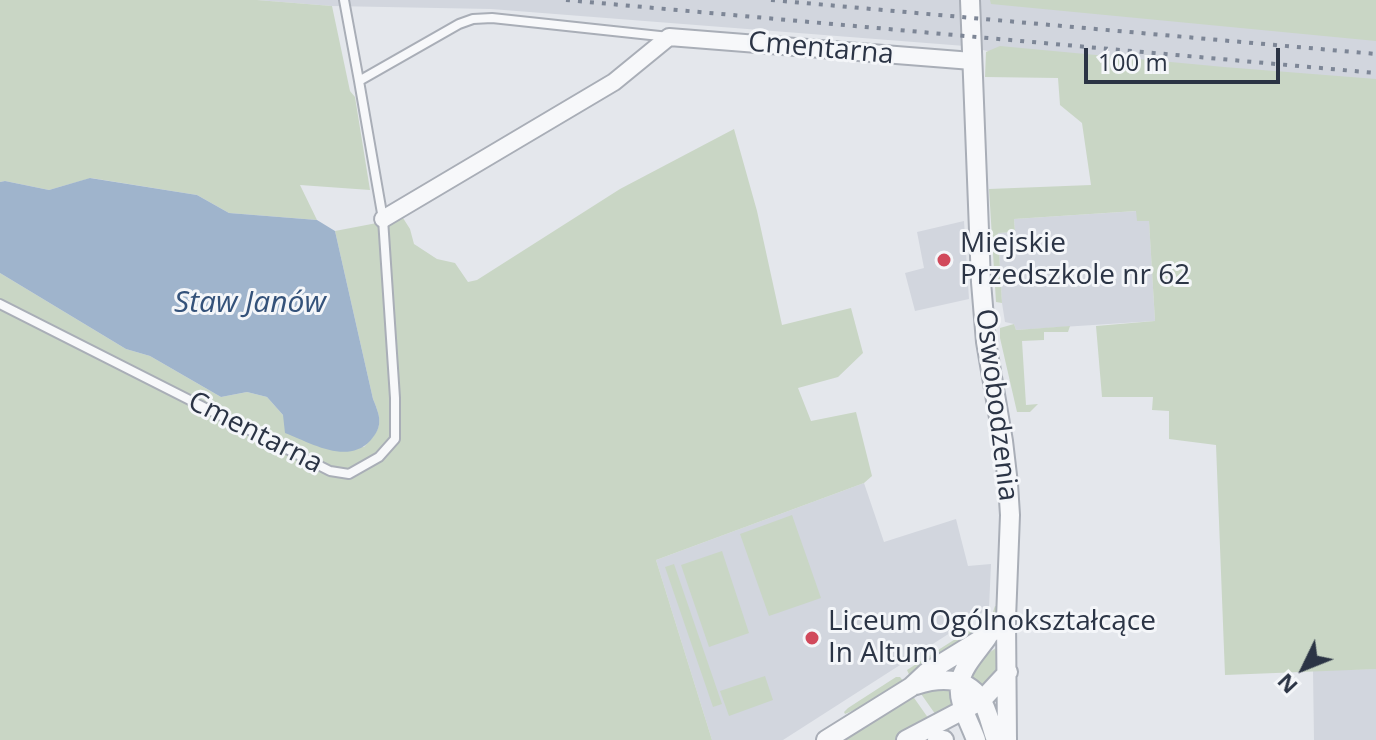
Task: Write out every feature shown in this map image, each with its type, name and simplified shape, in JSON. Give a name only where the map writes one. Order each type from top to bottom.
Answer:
[{"type":"street","name":"Oswobodzenia","points":[[970,0],[981,282],[986,342],[1003,441],[1010,515],[1006,619],[1007,740]]},
{"type":"street","name":"Cmentarna","points":[[669,37],[972,61]]},
{"type":"street","points":[[383,219],[614,82],[669,37]]},
{"type":"street","points":[[976,740],[961,698],[960,683],[971,660],[1006,619]]},
{"type":"street","points":[[826,740],[991,633]]},
{"type":"street","points":[[906,740],[982,700],[1008,672]]},
{"type":"street","points":[[913,686],[933,680],[960,683],[982,700],[996,740]]},
{"type":"street","points":[[937,740],[944,740]]},
{"type":"lane","name":"Cmentarna","points":[[0,304],[330,471],[349,474],[379,457],[395,439],[383,219],[344,0]]},
{"type":"lane","name":"Cmentarna","points":[[359,81],[473,19],[492,18],[669,37]]},
{"type":"shaded area","points":[[257,0],[1014,0],[1376,33],[1376,91],[1001,54],[965,46],[491,9],[332,6]]},
{"type":"shaded area","points":[[1137,211],[1149,220],[1155,321],[1016,330],[1014,324],[1005,322],[998,233],[1015,232],[1014,219]]},
{"type":"shaded area","name":"Miejskie Przedszkole nr 62","points":[[964,221],[969,299],[915,311],[905,273],[924,268],[917,232]]},
{"type":"shaded area","name":"Liceum Ogólnokształcące In Altum","points":[[864,483],[884,542],[956,519],[968,566],[991,564],[989,608],[783,740],[712,740],[656,560]]},
{"type":"shaded area","points":[[1376,669],[1376,740],[1314,740],[1313,670]]},
{"type":"green space","points":[[0,0],[257,0],[332,6],[350,91],[355,97],[370,190],[300,185],[317,220],[229,213],[197,195],[91,178],[49,190],[0,182]]},
{"type":"green space","points":[[990,0],[1376,0],[1376,41],[991,4]]},
{"type":"green space","points":[[1000,46],[1376,79],[1376,669],[1225,675],[1216,445],[1169,439],[1169,411],[1152,410],[1153,397],[1102,397],[1096,326],[1155,321],[1149,221],[1137,221],[1136,211],[1014,219],[1015,232],[998,233],[1002,303],[996,302],[989,189],[1091,185],[1082,123],[1060,105],[1058,78],[985,77],[986,52]]},
{"type":"green space","points":[[734,129],[757,211],[782,325],[851,308],[863,353],[838,377],[798,388],[811,421],[856,412],[872,476],[864,483],[656,560],[712,740],[0,740],[0,273],[126,349],[150,356],[221,397],[247,392],[267,397],[283,415],[364,447],[377,430],[379,420],[335,231],[403,218],[414,244],[437,259],[455,263],[468,282],[477,280],[620,189]]},
{"type":"green space","points":[[1014,324],[1016,330],[1070,326],[1068,332],[1044,332],[1044,340],[1022,341],[1026,405],[1038,404],[1030,412],[1017,412],[1000,338],[1000,328]]},
{"type":"green space","points":[[792,515],[821,598],[769,616],[740,534]]},
{"type":"green space","points":[[722,551],[749,633],[709,647],[681,565]]},
{"type":"green space","points":[[674,564],[722,704],[713,707],[665,567]]},
{"type":"green space","points":[[995,606],[999,608],[988,629],[911,679],[907,670],[985,620]]},
{"type":"green space","points":[[996,648],[1001,649],[1004,660],[985,692],[969,683],[979,663]]},
{"type":"green space","points":[[765,676],[773,700],[729,716],[720,691]]},
{"type":"green space","points":[[896,677],[904,682],[875,701],[845,714],[848,708]]},
{"type":"green space","points":[[927,688],[951,689],[954,708],[938,718],[919,691]]},
{"type":"green space","points":[[912,695],[931,722],[896,740],[841,740]]},
{"type":"water","name":"Staw Janów","points":[[90,178],[197,195],[229,213],[317,220],[335,231],[379,416],[379,426],[370,441],[361,448],[340,452],[285,433],[283,415],[267,397],[247,392],[221,397],[150,356],[126,349],[0,273],[0,182],[49,190]]},
{"type":"railway","points":[[566,0],[1376,73]]},
{"type":"railway","points":[[771,0],[1376,54]]},
{"type":"place","name":"Miejskie Przedszkole nr 62","points":[[944,260]]},
{"type":"place","name":"Liceum Ogólnokształcące In Altum","points":[[812,638]]}]
